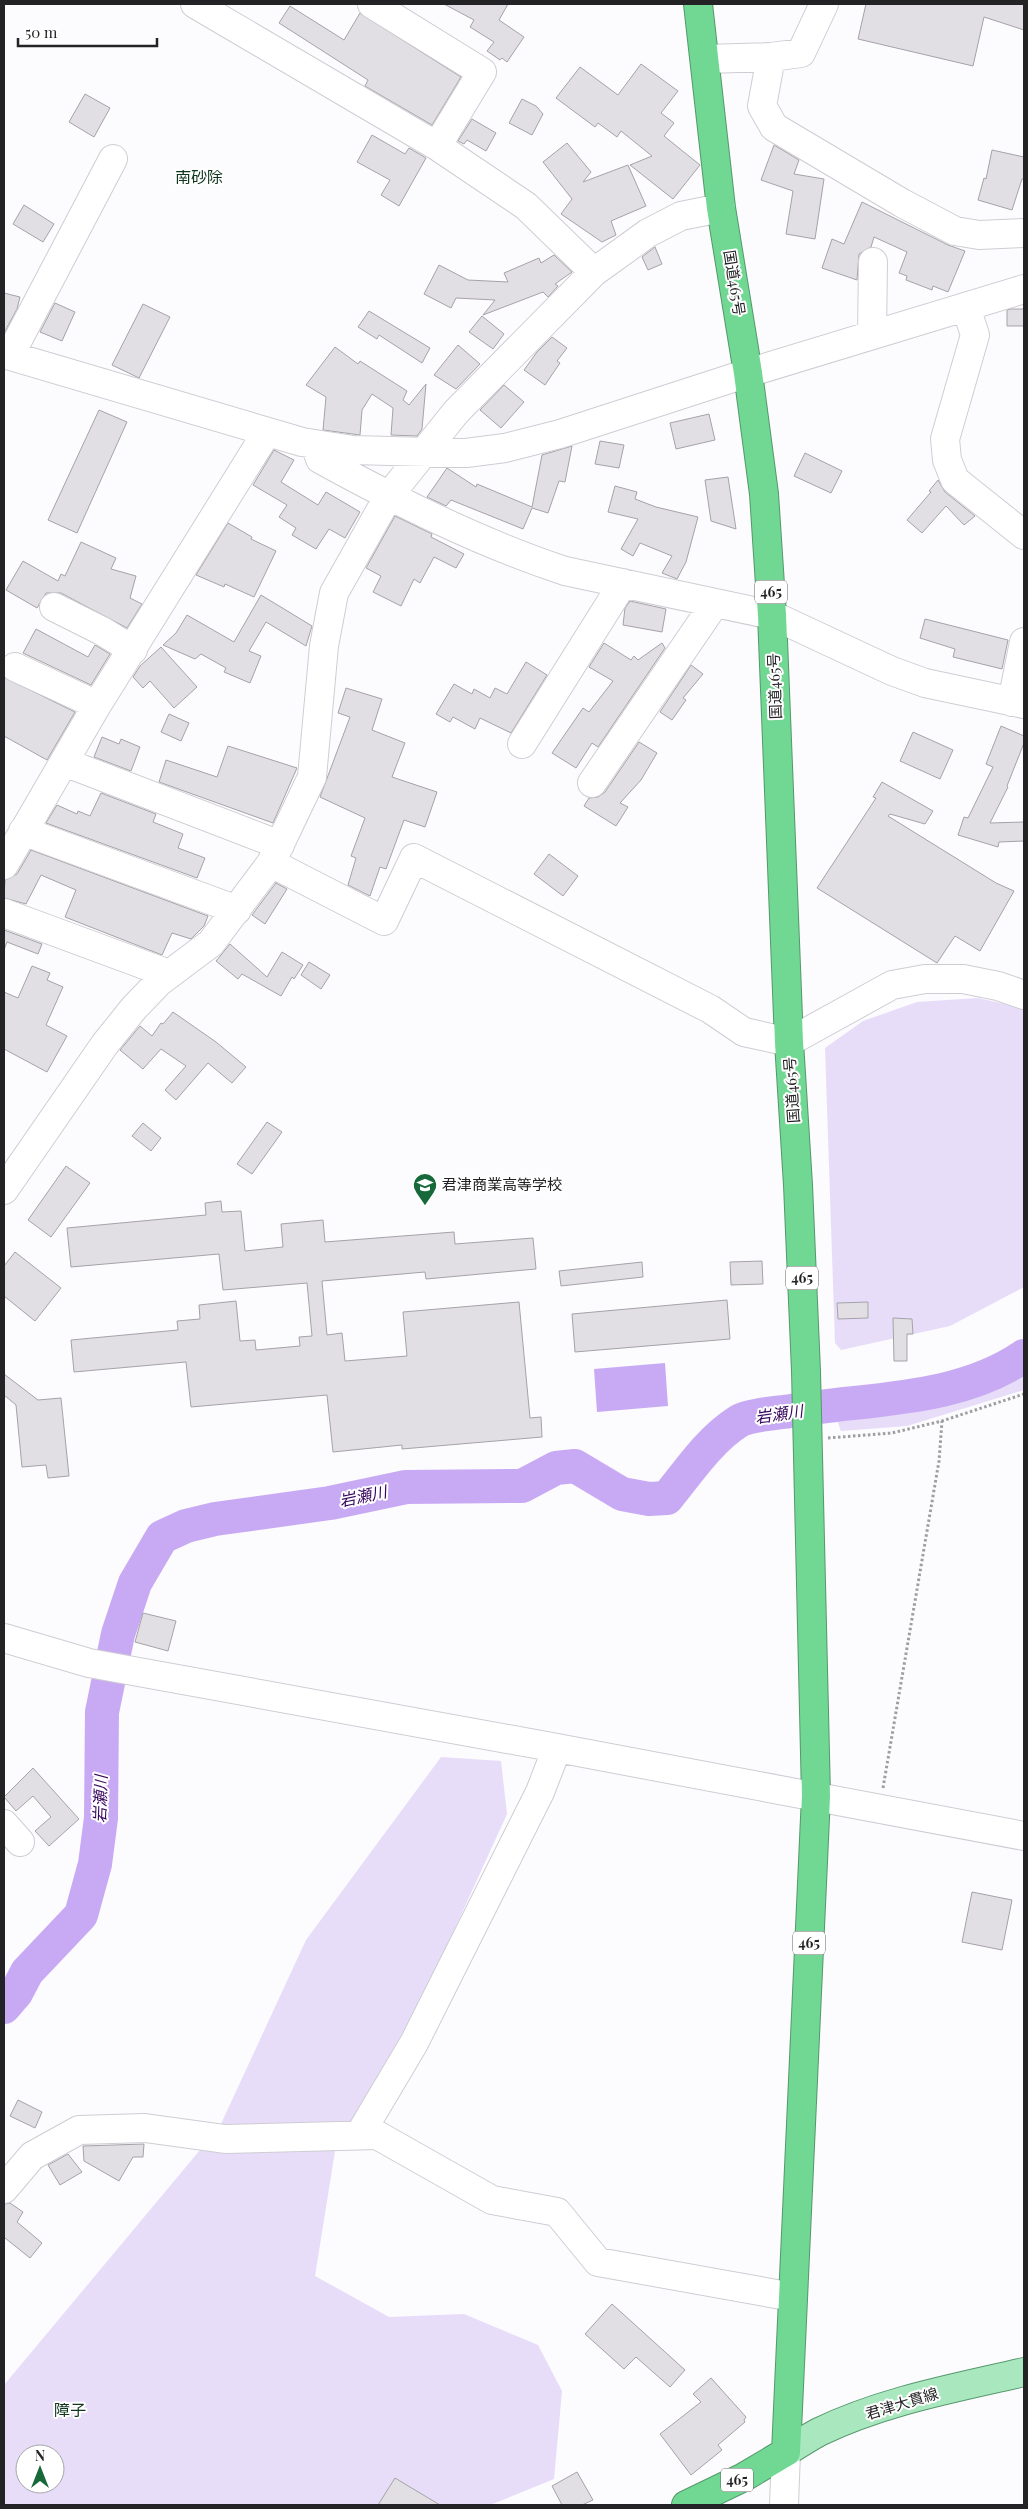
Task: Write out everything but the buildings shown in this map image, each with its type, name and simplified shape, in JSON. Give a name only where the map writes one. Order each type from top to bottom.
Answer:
[{"type":"highway","name":"国道465号","points":[[698,4],[721,208],[748,373],[764,494],[772,616],[788,1042],[798,1185],[808,1437]]},
{"type":"highway","name":"465","points":[[686,2505],[744,2477],[786,2452],[816,1796],[808,1437]]},
{"type":"main road","name":"君津大貫線","points":[[786,2452],[819,2432],[865,2414],[913,2398],[1024,2372]]},
{"type":"street","points":[[195,4],[436,146],[526,206],[594,272]]},
{"type":"street","points":[[372,4],[482,72],[436,146]]},
{"type":"street","points":[[705,59],[771,57],[801,53],[824,4]]},
{"type":"street","points":[[771,57],[762,106],[774,127],[902,203],[955,231],[979,236],[1024,233]]},
{"type":"street","points":[[113,159],[7,354],[268,432],[315,444],[353,450],[466,453],[505,448],[560,434],[748,373],[1024,289]]},
{"type":"street","points":[[4,1190],[105,1044],[134,1008],[169,974],[211,943],[237,910],[275,854],[312,777],[324,646],[334,593],[388,496],[456,412],[594,272],[648,233],[681,216],[721,208]]},
{"type":"street","points":[[872,335],[873,262]]},
{"type":"street","points":[[966,307],[974,335],[945,439],[948,460],[955,480],[1024,535]]},
{"type":"street","points":[[4,865],[97,704],[268,432]]},
{"type":"street","points":[[315,444],[320,459],[388,496],[533,561],[565,571],[772,616],[892,671],[925,683],[1018,703],[1024,642]]},
{"type":"street","points":[[522,744],[623,583]]},
{"type":"street","points":[[592,784],[715,603]]},
{"type":"street","points":[[54,607],[102,631],[132,650]]},
{"type":"street","points":[[15,667],[97,704]]},
{"type":"street","points":[[64,762],[275,854],[384,921],[414,858],[710,1009],[744,1032],[788,1042],[892,985],[926,978],[963,979],[998,986],[1024,995]]},
{"type":"street","points":[[23,831],[237,910]]},
{"type":"street","points":[[4,913],[169,974]]},
{"type":"street","points":[[4,1638],[89,1663],[557,1748],[1024,1836]]},
{"type":"street","points":[[360,2134],[414,2043],[540,1792],[557,1748]]},
{"type":"street","points":[[4,2189],[32,2156],[79,2130],[145,2128],[225,2139],[377,2135],[492,2200],[556,2212],[598,2262],[793,2297]]},
{"type":"street","points":[[784,2505],[786,2452]]},
{"type":"path","points":[[808,1437],[892,1432],[942,1421],[1024,1394]]},
{"type":"path","points":[[879,1808],[939,1462],[942,1421]]},
{"type":"shaded area","points":[[978,998],[1018,1007],[1024,1011],[1024,1287],[950,1326],[841,1350],[835,1343],[825,1048],[863,1021],[917,1002]]},
{"type":"shaded area","points":[[1024,1352],[1024,1390],[907,1426],[841,1431],[835,1415],[848,1404],[940,1379],[978,1372]]},
{"type":"shaded area","points":[[665,1363],[668,1406],[597,1412],[594,1369]]},
{"type":"shaded area","points":[[441,1757],[501,1761],[507,1814],[425,1994],[335,2151],[315,2276],[389,2317],[464,2314],[538,2345],[562,2391],[554,2479],[490,2505],[4,2505],[4,2385],[220,2126],[306,1940]]},
{"type":"waterway","name":"岩瀬川","points":[[4,2007],[16,1993],[27,1972],[81,1915],[95,1864],[101,1818],[102,1712],[118,1634],[135,1583],[162,1537],[186,1526],[215,1519],[330,1503],[406,1487],[522,1486],[556,1468],[575,1466],[622,1494],[649,1499],[667,1498],[718,1437],[744,1419],[764,1414],[911,1396],[941,1390],[970,1382],[998,1371],[1024,1356]]},
{"type":"place","name":"君津商業高等学校","points":[[425,1206]]},
{"type":"district","name":"南砂除","points":[[199,177]]},
{"type":"district","name":"障子","points":[[70,2410]]}]
